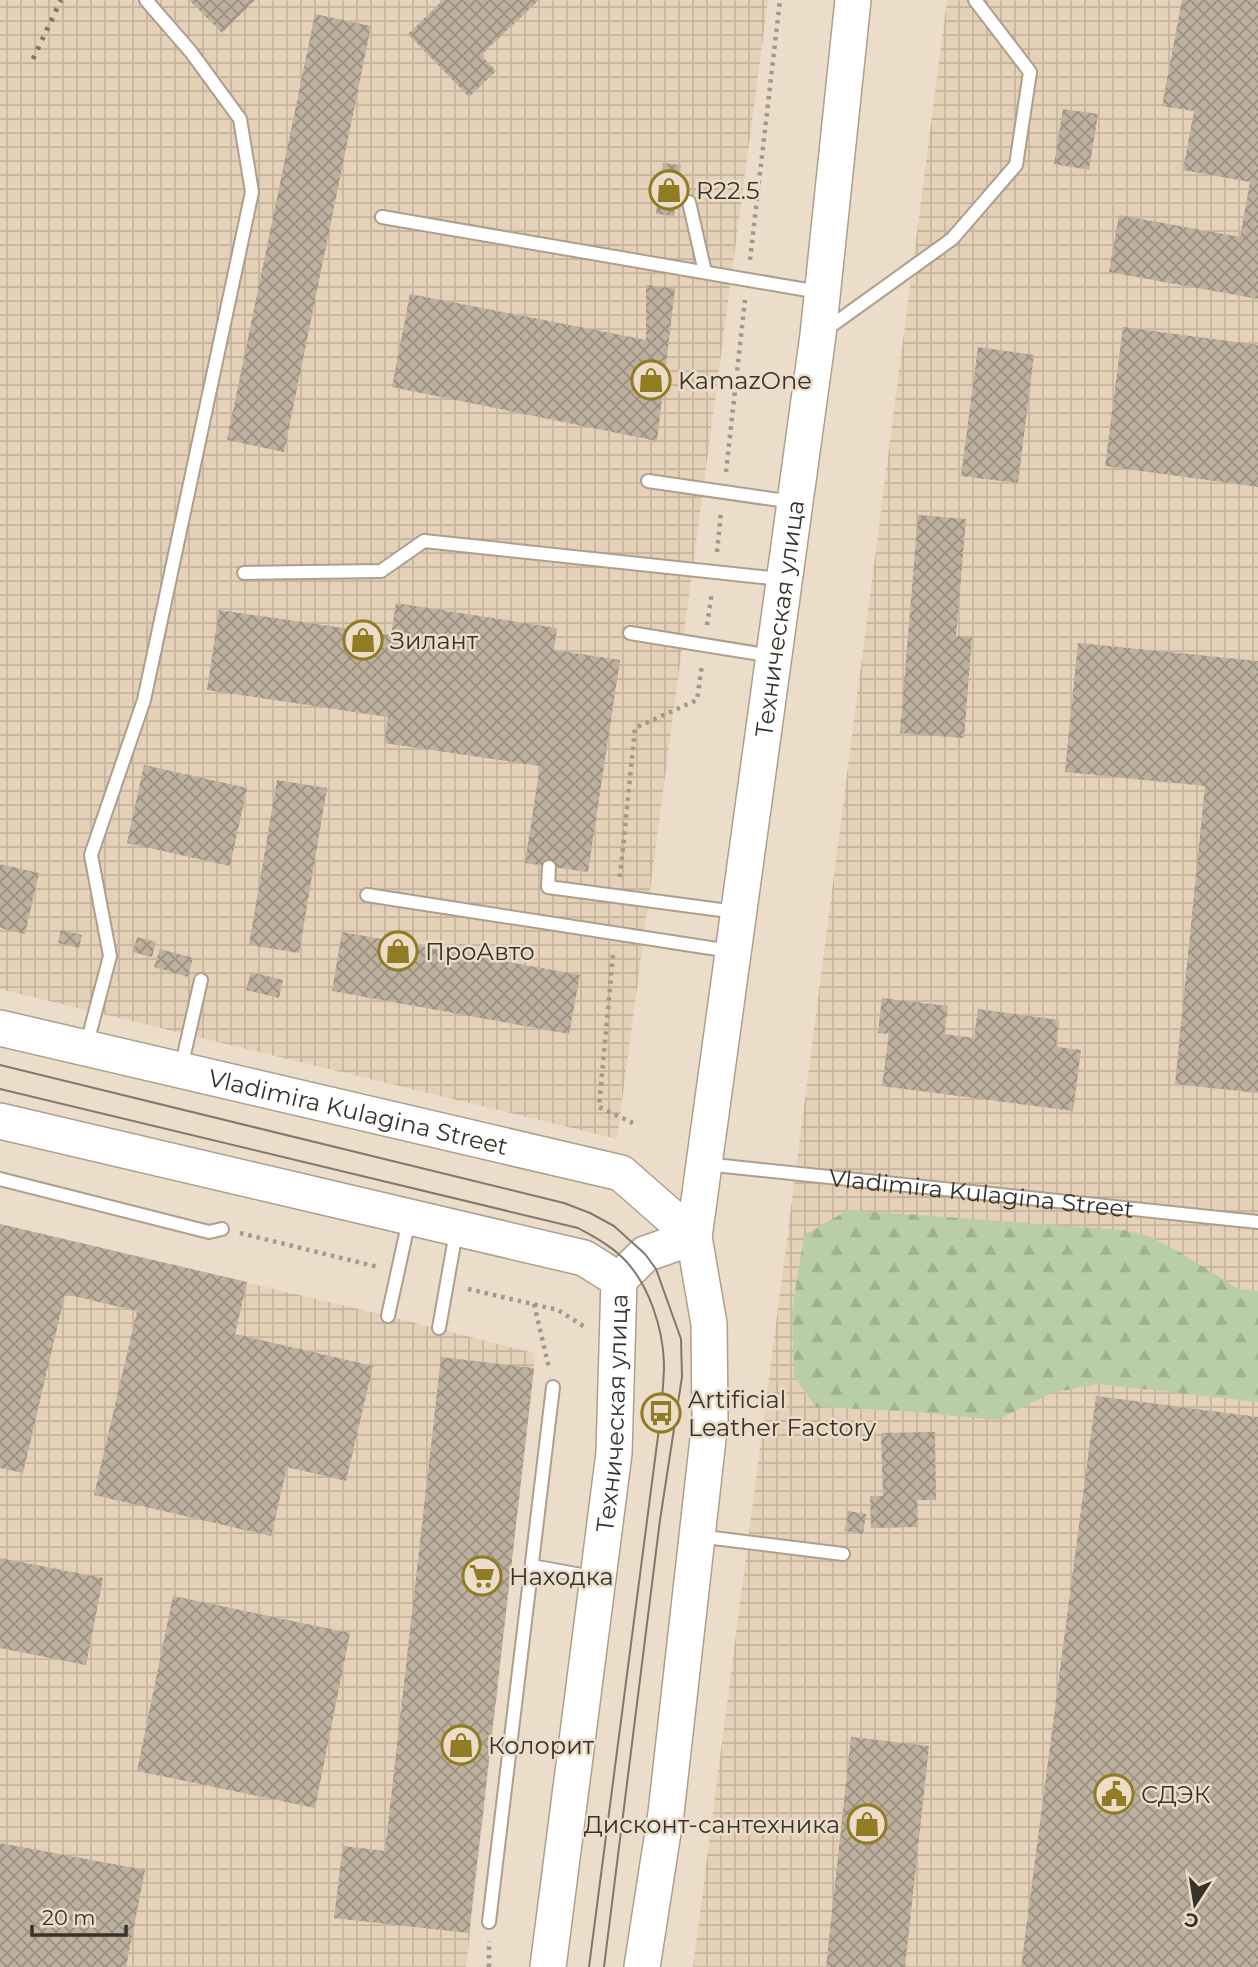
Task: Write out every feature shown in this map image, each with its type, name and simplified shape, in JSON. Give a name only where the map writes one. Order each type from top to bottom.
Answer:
[{"type":"main road","name":"Техническая улица","points":[[642,1967],[666,1813],[710,1421],[709,1324],[694,1237],[818,335],[853,0]]},
{"type":"main road","name":"Vladimira Kulagina Street","points":[[0,1028],[621,1173],[694,1237]]},
{"type":"main road","points":[[0,1121],[584,1258],[619,1280]]},
{"type":"main road","name":"Техническая улица","points":[[548,1967],[614,1453],[619,1280],[645,1254],[694,1237]]},
{"type":"lane","points":[[86,1048],[110,956],[91,855],[144,700],[252,192],[240,119],[191,52],[146,0]]},
{"type":"lane","points":[[818,335],[952,239],[1016,165],[1030,72],[975,0]]},
{"type":"lane","points":[[689,202],[705,272]]},
{"type":"lane","points":[[383,217],[823,292]]},
{"type":"lane","points":[[648,481],[796,502]]},
{"type":"lane","points":[[244,573],[381,570],[424,541],[785,580]]},
{"type":"lane","points":[[630,633],[774,656]]},
{"type":"lane","points":[[549,867],[548,887],[739,912]]},
{"type":"lane","points":[[367,895],[734,951]]},
{"type":"lane","points":[[181,1070],[201,980]]},
{"type":"lane","name":"Vladimira Kulagina Street","points":[[705,1164],[1258,1222]]},
{"type":"lane","points":[[0,1179],[209,1232],[222,1229]]},
{"type":"lane","points":[[388,1316],[410,1216]]},
{"type":"lane","points":[[439,1328],[457,1227]]},
{"type":"lane","points":[[489,1922],[553,1387]]},
{"type":"lane","points":[[696,1536],[843,1555]]},
{"type":"lane","points":[[532,1566],[598,1578]]},
{"type":"path","points":[[534,1304],[553,1387]]},
{"type":"shaded area","points":[[0,0],[768,0],[617,1139],[0,989]]},
{"type":"shaded area","points":[[947,0],[1258,0],[1258,1967],[693,1967]]},
{"type":"shaded area","points":[[0,1224],[534,1353],[466,1967],[0,1967]]},
{"type":"green space","points":[[848,1210],[1123,1230],[1149,1236],[1238,1289],[1258,1291],[1258,1402],[1098,1384],[1052,1393],[997,1420],[905,1411],[816,1407],[794,1377],[792,1310],[804,1235]]},
{"type":"building","points":[[189,0],[255,0],[222,33]]},
{"type":"building","points":[[443,0],[539,0],[481,55],[496,71],[469,97],[408,34]]},
{"type":"building","points":[[1182,0],[1258,0],[1258,299],[1109,272],[1119,215],[1240,237],[1250,182],[1183,170],[1194,111],[1162,106]]},
{"type":"building","points":[[315,14],[371,26],[284,452],[227,440]]},
{"type":"building","points":[[1063,109],[1098,114],[1089,170],[1054,164]]},
{"type":"building","name":"R22.5","points":[[663,163],[681,165],[674,216],[656,214]]},
{"type":"building","points":[[646,285],[675,288],[657,441],[392,387],[410,294],[646,340]]},
{"type":"building","points":[[1123,327],[1258,345],[1258,487],[1105,466]]},
{"type":"building","points":[[978,347],[1034,355],[1018,483],[961,476]]},
{"type":"building","points":[[918,515],[966,519],[956,636],[972,637],[964,738],[900,733]]},
{"type":"building","points":[[396,603],[557,628],[554,650],[620,660],[588,872],[525,863],[540,766],[384,743],[388,717],[207,690],[219,610],[391,635]]},
{"type":"building","points":[[1078,643],[1258,661],[1258,1093],[1175,1084],[1205,786],[1065,772]]},
{"type":"building","points":[[144,765],[247,788],[230,866],[127,843]]},
{"type":"building","points":[[277,780],[327,788],[299,953],[249,945]]},
{"type":"building","points":[[0,864],[39,873],[25,934],[0,928]]},
{"type":"building","points":[[61,930],[82,935],[79,948],[58,943]]},
{"type":"building","points":[[342,932],[580,975],[569,1034],[332,991]]},
{"type":"building","points":[[137,937],[156,942],[152,957],[133,952]]},
{"type":"building","points":[[160,949],[193,958],[188,977],[154,967]]},
{"type":"building","points":[[251,972],[283,980],[279,998],[246,990]]},
{"type":"building","points":[[882,998],[948,1006],[944,1034],[974,1038],[978,1009],[1059,1020],[1056,1047],[1081,1050],[1073,1111],[882,1086],[889,1034],[878,1033]]},
{"type":"building","points":[[0,1224],[247,1282],[235,1334],[373,1366],[346,1481],[287,1467],[271,1536],[94,1495],[137,1311],[65,1294],[23,1473],[0,1468]]},
{"type":"building","points":[[441,1357],[534,1368],[469,1933],[334,1918],[343,1846],[385,1851]]},
{"type":"building","points":[[1096,1396],[1258,1417],[1258,1967],[1021,1967]]},
{"type":"building","points":[[935,1432],[936,1500],[917,1500],[918,1527],[871,1528],[870,1496],[883,1496],[881,1433]]},
{"type":"building","points":[[848,1511],[866,1514],[863,1534],[845,1531]]},
{"type":"building","points":[[0,1558],[103,1578],[86,1665],[0,1648]]},
{"type":"building","points":[[173,1596],[350,1633],[315,1808],[137,1771]]},
{"type":"building","points":[[851,1737],[929,1746],[905,1967],[826,1967]]},
{"type":"building","points":[[0,1843],[145,1870],[126,1967],[0,1967]]},
{"type":"tram line","points":[[0,1065],[564,1203],[614,1226],[645,1254],[656,1269],[681,1339],[682,1377],[660,1520],[604,1967]]},
{"type":"tram line","points":[[0,1089],[578,1228],[618,1253],[640,1280],[653,1307],[661,1336],[663,1388],[589,1967]]},
{"type":"railway","points":[[33,59],[61,0]]},
{"type":"place","name":"R22.5","points":[[669,190]]},
{"type":"place","name":"KamazOne","points":[[651,380]]},
{"type":"place","name":"Зилант","points":[[363,640]]},
{"type":"place","name":"ПроАвто","points":[[398,951]]},
{"type":"place","name":"Artificial Leather Factory","points":[[661,1413]]},
{"type":"place","name":"Находка","points":[[482,1576]]},
{"type":"place","name":"Колорит","points":[[461,1745]]},
{"type":"place","name":"СДЭК","points":[[1114,1794]]},
{"type":"place","name":"Дисконт-сантехника","points":[[867,1824]]}]
